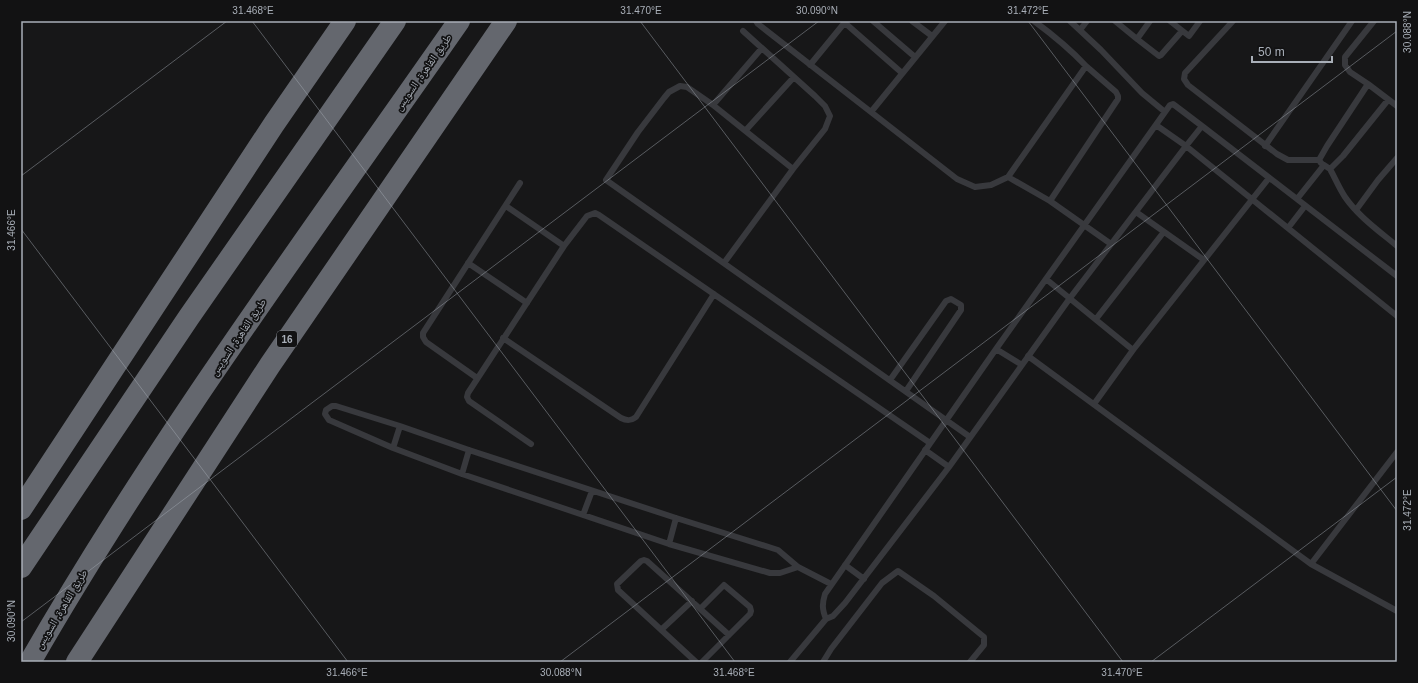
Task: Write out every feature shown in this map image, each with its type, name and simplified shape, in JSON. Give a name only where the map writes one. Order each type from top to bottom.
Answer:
[{"type":"highway","points":[[21,509],[274,124],[345,21]]},
{"type":"highway","points":[[21,567],[185,324],[394,21]]},
{"type":"highway","name":"طريق القاهرة, السويس","points":[[30,662],[68,595],[122,510],[209,379],[304,240],[458,21]]},
{"type":"highway","name":"16","points":[[82,658],[270,365],[506,21]]},
{"type":"lane","points":[[756,21],[810,65],[957,179],[975,187],[991,185],[1008,176],[1086,66]]},
{"type":"lane","points":[[873,21],[915,57]]},
{"type":"lane","points":[[912,21],[932,36]]},
{"type":"lane","points":[[871,112],[944,21]]},
{"type":"lane","points":[[1034,21],[1051,33],[1116,92],[1118,99],[1050,201]]},
{"type":"lane","points":[[1070,21],[1142,93],[1165,112]]},
{"type":"lane","points":[[1080,30],[1088,21]]},
{"type":"lane","points":[[1116,21],[1159,56],[1182,31]]},
{"type":"lane","points":[[1137,39],[1150,21]]},
{"type":"lane","points":[[1170,21],[1189,36],[1200,21]]},
{"type":"lane","points":[[1233,21],[1185,73],[1184,79],[1188,85],[1265,146],[1288,160],[1319,160]]},
{"type":"lane","points":[[1265,146],[1352,21]]},
{"type":"lane","points":[[1374,21],[1345,58],[1345,65],[1350,72],[1397,106]]},
{"type":"lane","points":[[810,65],[846,22],[902,73]]},
{"type":"lane","points":[[724,263],[793,169],[825,129],[830,116],[825,106],[743,31]]},
{"type":"lane","points":[[713,105],[762,48]]},
{"type":"lane","points":[[746,130],[794,77]]},
{"type":"lane","points":[[1319,160],[1368,84]]},
{"type":"lane","points":[[793,169],[713,105],[687,87],[680,86],[670,92],[638,132],[606,180],[970,437]]},
{"type":"lane","points":[[1330,169],[1343,156],[1388,100]]},
{"type":"lane","points":[[826,619],[822,609],[822,601],[825,594],[996,349],[1170,105],[1173,104],[1397,276]]},
{"type":"lane","points":[[1156,125],[1186,146],[1397,316]]},
{"type":"lane","points":[[790,662],[826,619],[833,616],[839,610],[864,579],[949,467],[1070,298],[1202,126]]},
{"type":"lane","points":[[1356,210],[1378,180],[1397,158]]},
{"type":"lane","points":[[1319,160],[1324,166],[1330,169],[1345,197],[1356,210],[1397,246]]},
{"type":"lane","points":[[1297,199],[1324,166]]},
{"type":"lane","points":[[1008,176],[1050,201],[1111,244]]},
{"type":"lane","points":[[1094,404],[1133,350],[1269,178]]},
{"type":"lane","points":[[477,378],[426,342],[423,333],[520,183]]},
{"type":"lane","points":[[506,206],[564,246]]},
{"type":"lane","points":[[1288,228],[1305,206]]},
{"type":"lane","points":[[1136,212],[1163,233],[1204,260]]},
{"type":"lane","points":[[531,444],[469,401],[467,397],[468,393],[564,246],[587,216],[595,213],[599,214],[930,443]]},
{"type":"lane","points":[[1096,319],[1163,233]]},
{"type":"lane","points":[[468,263],[527,303]]},
{"type":"lane","points":[[1046,279],[1133,350]]},
{"type":"lane","points":[[503,338],[621,418],[632,420],[636,417],[714,294]]},
{"type":"lane","points":[[890,380],[946,301],[951,299],[961,305],[961,310],[906,391]]},
{"type":"lane","points":[[996,349],[1022,365]]},
{"type":"lane","points":[[1028,356],[1311,564],[1397,611]]},
{"type":"lane","points":[[798,567],[780,573],[770,573],[669,544],[462,474],[393,448],[329,420],[326,410],[329,407],[336,406],[592,491],[778,550],[798,567],[832,584]]},
{"type":"lane","points":[[393,448],[400,426]]},
{"type":"lane","points":[[462,474],[469,450]]},
{"type":"lane","points":[[925,450],[949,467]]},
{"type":"lane","points":[[1311,564],[1397,452]]},
{"type":"lane","points":[[583,515],[592,491]]},
{"type":"lane","points":[[669,544],[676,518]]},
{"type":"lane","points":[[696,662],[617,589],[617,584],[641,561],[647,561],[730,635]]},
{"type":"lane","points":[[844,566],[864,579]]},
{"type":"lane","points":[[823,662],[831,649],[882,583],[898,571],[934,596],[984,637],[984,645],[970,662]]},
{"type":"lane","points":[[700,609],[722,585],[725,585],[750,607],[751,610],[750,614],[702,662]]},
{"type":"lane","points":[[661,630],[692,601]]}]
